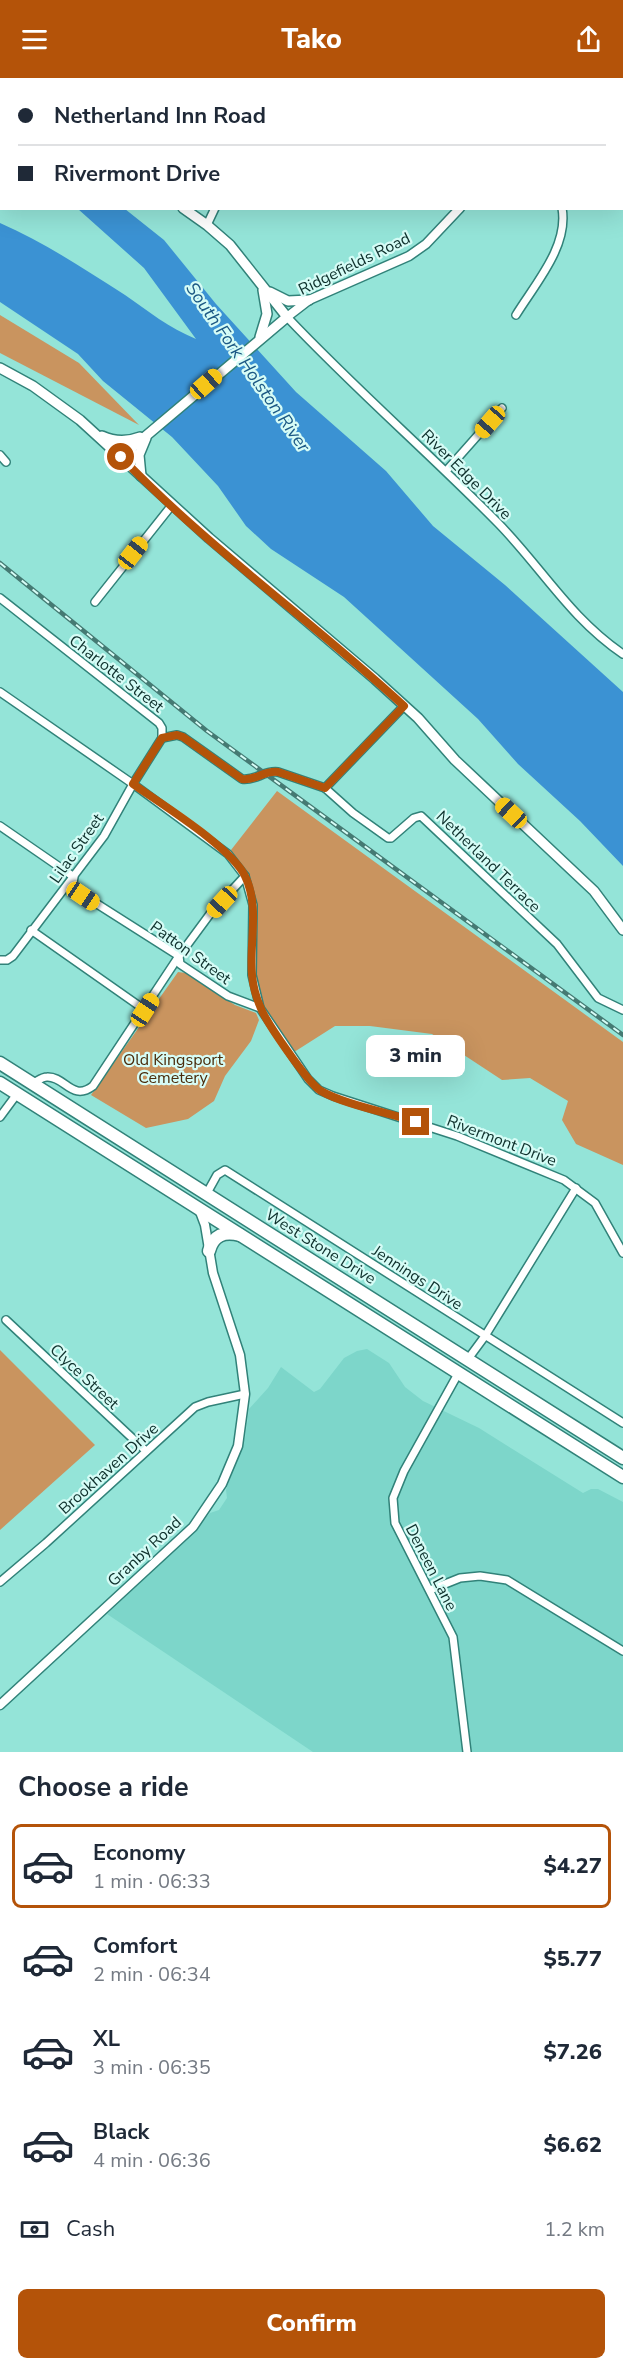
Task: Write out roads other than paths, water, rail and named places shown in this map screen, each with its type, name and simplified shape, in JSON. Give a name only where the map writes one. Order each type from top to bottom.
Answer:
[{"type":"highway","name":"West Stone Drive","points":[[0,1063],[623,1458]]},
{"type":"highway","name":"West Stone Drive","points":[[0,1083],[623,1477]]},
{"type":"highway","points":[[17,1094],[33,1083]]},
{"type":"highway","points":[[199,1209],[207,1193]]},
{"type":"highway","points":[[208,1251],[212,1241],[219,1235],[244,1236]]},
{"type":"highway","points":[[459,1372],[468,1359]]},
{"type":"main road","points":[[186,210],[230,245],[287,317]]},
{"type":"main road","points":[[260,282],[279,298],[295,302],[309,300]]},
{"type":"main road","points":[[260,282],[267,314],[260,337]]},
{"type":"main road","name":"Ridgefields Road","points":[[121,457],[260,337],[287,317]]},
{"type":"main road","points":[[0,368],[65,408],[172,505],[356,662],[404,706],[455,760],[594,891],[623,930]]},
{"type":"main road","points":[[94,432],[114,441],[142,439],[139,455],[141,477]]},
{"type":"street","points":[[207,225],[214,210]]},
{"type":"street","name":"Ridgefields Road","points":[[287,317],[309,300],[409,256],[426,244],[458,210]]},
{"type":"street","points":[[516,315],[547,266],[563,231],[562,210]]},
{"type":"street","name":"River Edge Drive","points":[[287,317],[313,345],[447,470],[510,535],[579,620],[623,654]]},
{"type":"street","points":[[447,470],[502,408]]},
{"type":"street","points":[[0,455],[6,462]]},
{"type":"street","points":[[95,602],[172,505]]},
{"type":"street","name":"Charlotte Street","points":[[0,598],[159,723],[162,728],[162,738],[177,735],[183,737],[242,779],[250,780],[271,771],[325,788]]},
{"type":"street","points":[[0,692],[133,784],[228,854],[245,876],[253,904],[252,975],[260,1008]]},
{"type":"street","points":[[325,788],[404,706]]},
{"type":"street","name":"Lilac Street","points":[[0,960],[7,960],[13,956],[104,836],[162,738]]},
{"type":"street","name":"Netherland Terrace","points":[[325,788],[353,813],[388,838],[416,816],[421,816],[557,944],[598,998],[623,1010]]},
{"type":"street","name":"Patton Street","points":[[0,826],[74,877],[72,888],[179,956],[180,964],[228,996],[260,1008]]},
{"type":"street","points":[[33,1083],[46,1077],[77,1091],[87,1090],[97,1080],[179,956],[210,914],[245,876]]},
{"type":"street","points":[[31,930],[145,1010]]},
{"type":"street","name":"Rivermont Drive","points":[[260,1008],[308,1079],[320,1090],[457,1136],[550,1173],[576,1188],[595,1203],[623,1253]]},
{"type":"street","points":[[0,1117],[17,1094]]},
{"type":"street","name":"Jennings Drive","points":[[207,1193],[217,1175],[225,1170],[623,1423]]},
{"type":"street","points":[[468,1359],[485,1336],[576,1188]]},
{"type":"street","name":"Granby Road","points":[[0,1705],[193,1527],[222,1484],[238,1446],[245,1394],[240,1355],[213,1274],[205,1225],[199,1209]]},
{"type":"street","name":"Clyce Street","points":[[6,1320],[146,1452]]},
{"type":"street","name":"Deneen Lane","points":[[459,1372],[404,1471],[393,1498],[395,1523],[453,1636],[467,1752]]},
{"type":"street","name":"Brookhaven Drive","points":[[0,1582],[195,1407],[245,1394]]},
{"type":"street","points":[[430,1590],[460,1578],[480,1576],[507,1580],[623,1651]]},
{"type":"water","name":"South Fork Holston River","points":[[79,210],[126,210],[164,240],[216,304],[296,392],[386,471],[433,526],[505,585],[623,692],[623,866],[580,821],[518,764],[478,719],[344,597],[271,549],[246,526],[218,486],[172,437],[103,381],[78,354],[0,302],[0,223],[64,256],[168,324],[196,339],[144,268]]},
{"type":"railway","points":[[0,563],[207,731],[623,1035]]},
{"type":"park label","name":"Old Kingsport Cemetery","points":[[173,1068]]}]
